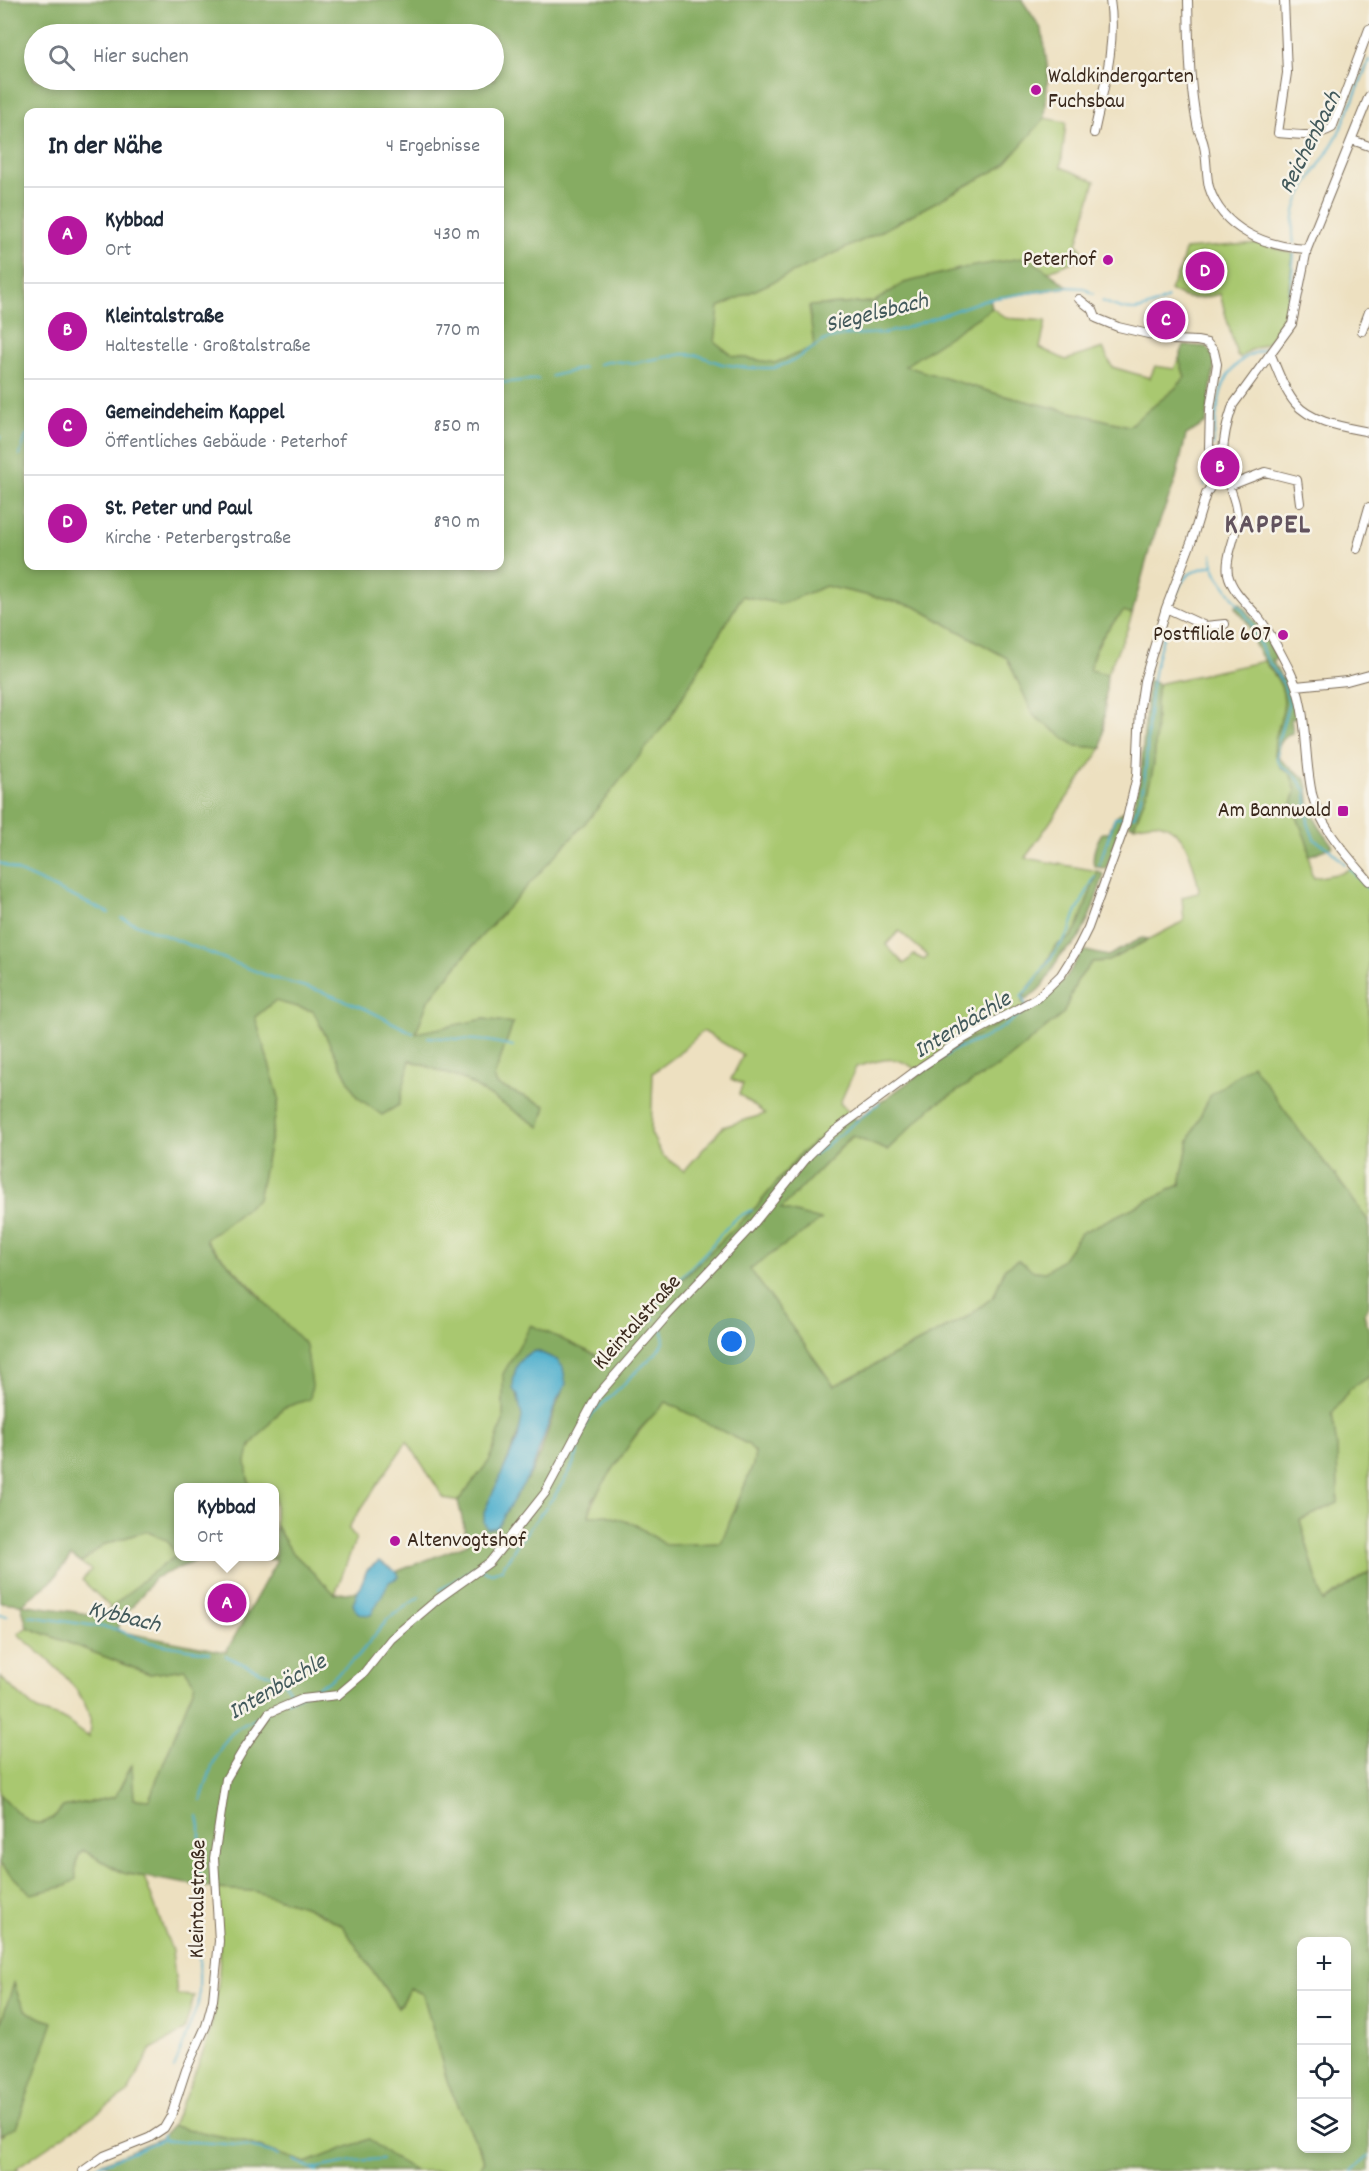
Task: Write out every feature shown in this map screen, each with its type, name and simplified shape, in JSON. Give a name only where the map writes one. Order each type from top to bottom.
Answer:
[{"type":"street","points":[[1094,133],[1110,60],[1112,12],[1110,0]]},
{"type":"street","points":[[1188,0],[1192,91],[1197,127],[1204,145],[1209,187],[1216,202],[1230,222],[1246,232],[1279,246],[1307,249]]},
{"type":"street","points":[[1284,0],[1287,73],[1278,133],[1301,136],[1320,135],[1332,128],[1369,29]]},
{"type":"street","points":[[1369,96],[1307,249],[1292,324],[1272,355],[1233,405],[1218,452],[1236,507],[1237,519],[1228,558],[1231,584],[1260,620],[1296,686],[1306,731],[1312,793],[1316,806],[1325,824],[1369,881]]},
{"type":"street","points":[[1352,140],[1369,146]]},
{"type":"street","points":[[1079,299],[1093,310],[1096,318],[1118,327],[1174,340],[1197,340],[1207,343],[1214,351],[1217,364],[1210,409],[1209,448],[1218,452]]},
{"type":"street","points":[[1362,331],[1369,312]]},
{"type":"street","points":[[1272,355],[1291,398],[1303,410],[1310,415],[1341,426],[1369,432]]},
{"type":"street","name":"Kleintalstraße","points":[[83,2171],[104,2156],[149,2138],[164,2128],[171,2116],[186,2070],[207,2026],[213,2000],[219,1941],[214,1858],[226,1779],[244,1747],[269,1713],[302,1699],[338,1695],[364,1673],[391,1639],[438,1599],[490,1562],[545,1493],[597,1396],[664,1319],[750,1228],[809,1155],[832,1133],[963,1039],[1037,998],[1061,975],[1078,948],[1100,897],[1126,823],[1137,777],[1140,707],[1144,681],[1166,608],[1192,540],[1206,494],[1225,471]]},
{"type":"street","points":[[1229,486],[1265,472],[1275,474],[1297,480],[1300,503]]},
{"type":"street","points":[[1357,549],[1369,507]]},
{"type":"street","points":[[1166,608],[1205,626],[1225,624]]},
{"type":"street","points":[[1296,686],[1347,681],[1369,675]]},
{"type":"green space","points":[[0,0],[1022,0],[1042,30],[1048,71],[1045,118],[1003,166],[876,234],[719,307],[715,342],[733,356],[775,363],[814,347],[809,306],[874,302],[904,283],[963,268],[1027,257],[1069,287],[990,299],[992,308],[905,366],[1001,395],[1129,426],[1177,387],[1185,377],[1179,359],[1184,345],[1207,347],[1215,360],[1206,423],[1186,435],[1176,479],[1151,544],[1132,614],[1124,611],[1102,637],[1094,653],[1090,670],[1107,674],[1102,748],[1076,746],[1034,716],[1007,658],[914,606],[826,586],[781,604],[742,596],[670,718],[589,819],[477,941],[428,1001],[416,1033],[484,1019],[513,1023],[494,1077],[497,1085],[546,1106],[540,1127],[465,1080],[410,1060],[399,1105],[382,1115],[357,1097],[313,1011],[275,1001],[255,1017],[279,1098],[258,1199],[205,1240],[306,1345],[312,1385],[310,1399],[283,1408],[250,1446],[246,1461],[250,1483],[174,1483],[174,1551],[166,1540],[146,1531],[103,1545],[81,1563],[71,1556],[52,1581],[22,1604],[102,1616],[144,1579],[174,1557],[174,1561],[196,1561],[154,1578],[119,1620],[117,1631],[226,1652],[276,1561],[279,1561],[279,1532],[291,1551],[335,1594],[372,1590],[398,1571],[468,1544],[458,1501],[490,1460],[503,1421],[503,1374],[531,1325],[609,1361],[653,1320],[646,1315],[758,1205],[800,1154],[850,1114],[856,1120],[965,1041],[1040,1002],[1067,976],[1082,952],[1108,956],[1142,938],[1149,939],[1108,961],[1092,962],[1077,981],[1063,1014],[1003,1063],[933,1106],[887,1150],[852,1136],[781,1209],[821,1220],[750,1269],[834,1386],[969,1316],[994,1296],[1005,1268],[1018,1260],[1034,1271],[1045,1272],[1062,1260],[1081,1233],[1180,1185],[1189,1140],[1210,1096],[1252,1064],[1303,1136],[1369,1222],[1369,1304],[1364,1314],[1369,1330],[1369,1376],[1350,1389],[1332,1414],[1337,1448],[1338,1503],[1300,1520],[1323,1602],[1369,1572],[1369,1950],[1367,1952],[1369,1952],[1369,2171],[477,2171],[485,2161],[448,2084],[423,1994],[410,1988],[398,2008],[342,1925],[307,1907],[253,1891],[217,1889],[123,1873],[83,1850],[76,1863],[76,1879],[66,1886],[31,1894],[0,1864],[0,1794],[15,1810],[30,1821],[45,1822],[54,1817],[63,1807],[115,1797],[132,1765],[134,1799],[149,1800],[195,1684],[185,1669],[150,1674],[27,1627],[21,1604],[0,1602]],"holes":[[[537,1351],[557,1360],[566,1384],[537,1462],[524,1483],[517,1489],[488,1503],[521,1428],[522,1417],[515,1388],[515,1372],[523,1357],[529,1353]],[[666,1402],[749,1445],[755,1453],[753,1465],[721,1543],[666,1545],[634,1524],[607,1515],[589,1516],[592,1501],[639,1430]]]},
{"type":"green space","points":[[1044,118],[1066,122],[1061,167],[1095,181],[1077,244],[1086,256],[1047,272],[1027,257],[904,283],[874,302],[810,306],[814,347],[775,363],[733,356],[715,342],[718,307],[876,234],[1003,166]]},
{"type":"green space","points":[[1260,243],[1293,254],[1286,312],[1268,343],[1249,351],[1240,358],[1237,356],[1220,294],[1188,298],[1170,290],[1181,267],[1185,249]],"holes":[[[1200,253],[1206,255],[1208,259],[1216,258],[1218,270],[1212,271],[1214,285],[1198,287],[1195,264]]]},
{"type":"green space","points":[[992,308],[1006,318],[1046,321],[1040,348],[1066,360],[1103,348],[1112,367],[1150,378],[1155,366],[1174,369],[1179,359],[1185,377],[1177,387],[1129,426],[1001,395],[904,366]]},
{"type":"green space","points":[[826,586],[914,606],[1007,658],[1034,716],[1076,746],[1102,748],[1025,858],[1098,871],[1078,926],[1071,937],[1055,946],[1041,973],[1022,997],[1026,1009],[965,1041],[919,1073],[912,1066],[897,1060],[881,1060],[856,1067],[840,1103],[850,1114],[800,1154],[758,1205],[646,1315],[653,1320],[609,1361],[504,1374],[503,1421],[490,1460],[458,1501],[444,1498],[407,1441],[348,1528],[356,1538],[335,1594],[291,1551],[279,1532],[279,1483],[250,1483],[247,1475],[246,1464],[252,1444],[283,1408],[261,1296],[205,1240],[258,1199],[279,1098],[255,1017],[275,1001],[313,1011],[357,1097],[399,1105],[409,1060],[465,1080],[540,1127],[546,1106],[497,1085],[494,1077],[513,1023],[484,1019],[415,1034],[428,1001],[670,718],[742,596],[781,603]],"holes":[[[899,931],[928,956],[924,960],[914,955],[904,964],[886,945]],[[703,1031],[743,1055],[731,1079],[743,1084],[739,1094],[765,1114],[723,1127],[684,1171],[662,1155],[651,1133],[653,1073]]]},
{"type":"green space","points":[[1240,603],[1278,658],[1272,660],[1282,679],[1286,678],[1293,696],[1298,717],[1291,718],[1293,733],[1283,739],[1278,755],[1286,765],[1304,778],[1312,812],[1333,846],[1309,856],[1308,845],[1292,804],[1296,791],[1290,773],[1282,769],[1277,759],[1275,749],[1275,740],[1283,713],[1283,693],[1276,676],[1257,648],[1247,622],[1235,607]]},
{"type":"green space","points":[[1124,610],[1132,614],[1107,674],[1090,670],[1102,638]]},
{"type":"green space","points":[[1264,661],[1278,680],[1283,693],[1282,715],[1274,753],[1290,772],[1296,791],[1292,804],[1308,845],[1311,873],[1314,878],[1342,873],[1352,867],[1369,887],[1369,1222],[1303,1136],[1189,1140],[1180,1185],[1081,1233],[1062,1260],[1045,1272],[1005,1268],[994,1296],[969,1316],[834,1386],[749,1268],[820,1220],[780,1209],[853,1136],[887,1150],[933,1106],[1003,1063],[1063,1014],[1077,981],[1092,962],[1108,961],[1184,921],[1182,897],[1198,893],[1199,889],[1188,850],[1177,833],[1168,827],[1158,823],[1134,826],[1148,790],[1153,768],[1158,684]]},
{"type":"green space","points":[[1148,680],[1158,684],[1154,758],[1150,783],[1134,826],[1129,824],[1141,774]]},
{"type":"green space","points":[[1125,811],[1106,869],[1094,866],[1094,853],[1102,833],[1109,833],[1116,817]]},
{"type":"green space","points":[[1098,871],[1104,875],[1082,933],[1075,943],[1060,956],[1037,992],[1022,1001],[1028,988],[1041,973],[1055,946],[1071,937],[1078,926]]},
{"type":"green space","points":[[1369,1376],[1369,1572],[1323,1602],[1300,1520],[1338,1503],[1337,1448],[1332,1414],[1350,1389]]},
{"type":"green space","points":[[666,1401],[749,1445],[755,1453],[753,1465],[721,1543],[666,1545],[634,1524],[589,1516],[600,1487],[610,1472],[632,1440]]},
{"type":"green space","points":[[146,1531],[166,1540],[174,1550],[174,1558],[144,1579],[112,1609],[82,1580],[91,1570],[81,1563],[103,1545]]},
{"type":"green space","points":[[27,1627],[150,1674],[185,1669],[195,1684],[149,1800],[134,1799],[131,1766],[115,1797],[63,1807],[54,1817],[45,1822],[30,1821],[15,1810],[0,1794],[0,1677],[37,1710],[62,1718],[89,1737],[90,1719],[86,1706],[61,1672],[18,1634]]},
{"type":"green space","points":[[83,1850],[123,1873],[144,1877],[172,1951],[177,1995],[194,1996],[184,2031],[151,2049],[128,2092],[16,2168],[19,2171],[0,2171],[0,2134],[3,2135],[30,2015],[20,2005],[14,1984],[0,2025],[0,1864],[31,1894],[66,1886],[75,1879],[76,1863]]},
{"type":"green space","points":[[217,1889],[253,1891],[307,1907],[342,1925],[398,2008],[410,1988],[423,1994],[448,2084],[485,2161],[477,2171],[416,2171],[393,2158],[369,2139],[306,2163],[239,2140],[172,2126],[202,2056],[214,2013],[220,1951]]},
{"type":"green space","points":[[14,1983],[26,2010],[53,2022],[16,2128],[0,2134],[0,2025]]},
{"type":"green space","points":[[172,2126],[239,2140],[306,2163],[369,2139],[393,2158],[416,2171],[120,2171],[102,2163],[161,2138]]},
{"type":"water","points":[[537,1351],[557,1360],[563,1367],[566,1384],[557,1400],[532,1470],[497,1527],[487,1529],[484,1512],[518,1438],[522,1417],[518,1396],[513,1389],[514,1376],[521,1360]]},
{"type":"water","points":[[379,1561],[398,1573],[399,1577],[389,1582],[371,1615],[362,1614],[353,1604],[367,1570]]},
{"type":"waterway","name":"Reichenbach","points":[[1294,244],[1293,227],[1299,199],[1338,134],[1369,60]]},
{"type":"waterway","name":"Reichenbach","points":[[1213,446],[1220,394],[1231,371],[1240,361],[1270,347],[1288,314],[1294,254]]},
{"type":"waterway","name":"Siegelsbach","points":[[599,364],[611,361],[633,363],[683,354],[697,355],[722,364],[749,368],[774,368],[793,361],[825,340],[845,335],[885,333],[903,329],[984,300],[1065,287],[1084,288],[1093,294]]},
{"type":"waterway","name":"Siegelsbach","points":[[1102,301],[1128,310],[1135,310],[1150,307],[1168,298]]},
{"type":"waterway","name":"Siegelsbach","points":[[552,376],[584,368]]},
{"type":"waterway","name":"Siegelsbach","points":[[504,383],[539,379]]},
{"type":"waterway","name":"Siegelsbach","points":[[20,455],[24,442]]},
{"type":"waterway","name":"Reichenbach","points":[[1205,485],[1212,458]]},
{"type":"waterway","name":"Reichenbach","points":[[1212,554],[1213,565],[1218,576],[1250,621],[1265,656],[1284,685],[1289,703],[1278,741],[1277,760],[1282,767],[1295,775],[1306,791],[1308,823],[1314,839],[1345,864]]},
{"type":"waterway","name":"Intenbächle","points":[[1174,599],[1180,585],[1188,576],[1213,565]]},
{"type":"waterway","name":"Intenbächle","points":[[1131,816],[1134,816],[1142,791],[1151,690],[1157,657],[1167,626]]},
{"type":"waterway","name":"Intenbächle","points":[[1099,865],[1115,818],[1125,817]]},
{"type":"waterway","points":[[0,863],[109,913]]},
{"type":"waterway","name":"Reichenbach","points":[[1350,869],[1369,890]]},
{"type":"waterway","name":"Intenbächle","points":[[925,1069],[956,1049],[982,1039],[1005,1026],[1028,1008],[1021,996],[1031,986],[1070,931],[1075,915],[1095,876]]},
{"type":"waterway","points":[[121,918],[273,978],[320,991],[366,1009],[413,1033]]},
{"type":"waterway","points":[[428,1037],[489,1041],[513,1046]]},
{"type":"waterway","name":"Intenbächle","points":[[813,1156],[879,1103]]},
{"type":"waterway","name":"Intenbächle","points":[[654,1319],[647,1314],[660,1299],[730,1224],[752,1210]]},
{"type":"waterway","name":"Intenbächle","points":[[482,1570],[492,1573],[502,1569],[570,1471],[577,1455],[581,1434],[592,1414],[656,1353],[663,1341],[662,1328]]},
{"type":"waterway","name":"Intenbächle","points":[[440,1590],[477,1566]]},
{"type":"waterway","name":"Intenbächle","points":[[287,1701],[328,1682],[358,1656],[388,1619],[419,1597]]},
{"type":"waterway","name":"Kybbach","points":[[0,1615],[8,1616]]},
{"type":"waterway","name":"Kybbach","points":[[29,1616],[116,1629],[148,1642],[210,1653]]},
{"type":"waterway","name":"Kybbach","points":[[226,1656],[261,1672],[281,1677],[294,1698]]},
{"type":"waterway","name":"Intenbächle","points":[[201,1800],[218,1752],[224,1743],[240,1727],[266,1713]]},
{"type":"waterway","name":"Intenbächle","points":[[174,2069],[199,2001],[200,1827],[198,1816]]},
{"type":"waterway","name":"Intenbächle","points":[[93,2168],[163,2139],[162,2136]]},
{"type":"waterway","points":[[163,2139],[238,2146],[279,2155]]},
{"type":"waterway","points":[[1352,2171],[1369,2155]]},
{"type":"waterway","points":[[313,2169],[353,2161],[382,2159]]},
{"type":"waterway","points":[[293,2160],[317,2171]]},
{"type":"place","name":"Waldkindergarten Fuchsbau","points":[[1036,90]]},
{"type":"place","name":"Peterhof","points":[[1108,260]]},
{"type":"place","name":"St. Peter und Paul","points":[[1205,271]]},
{"type":"place","name":"Gemeindeheim Kappel","points":[[1166,320]]},
{"type":"place","name":"Kleintalstraße","points":[[1220,467]]},
{"type":"place","name":"Postfiliale 607","points":[[1283,635]]},
{"type":"place","name":"Am Bannwald","points":[[1343,811]]},
{"type":"place","name":"Altenvogtshof","points":[[395,1541]]},
{"type":"place","name":"Kybbad","points":[[227,1603]]},
{"type":"district","name":"KAPPEL","points":[[1268,527]]}]
